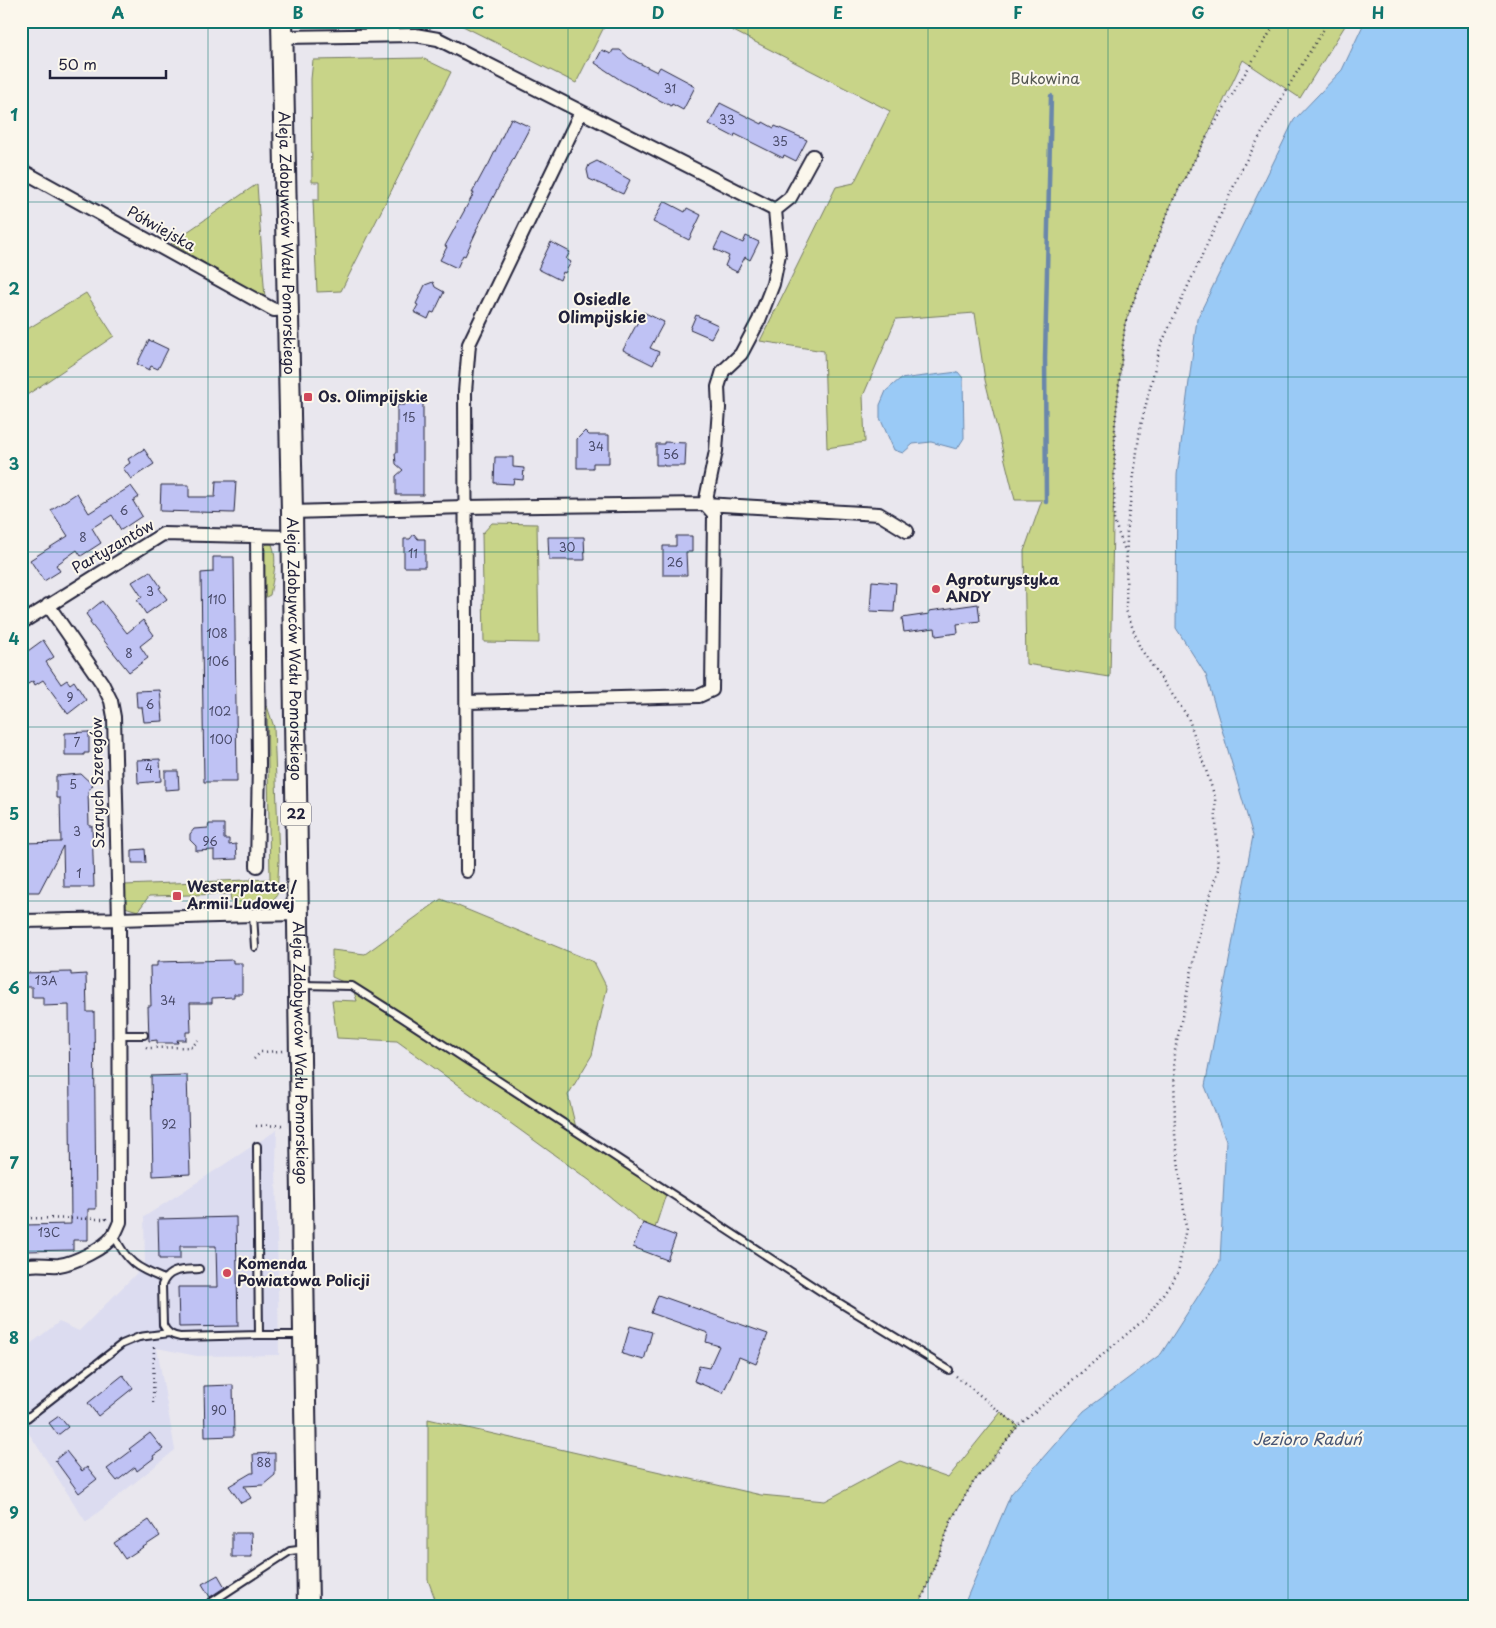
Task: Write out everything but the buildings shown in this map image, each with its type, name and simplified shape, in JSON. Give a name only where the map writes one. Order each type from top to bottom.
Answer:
[{"type":"main road","name":"Aleja Zdobywców Wału Pomorskiego","points":[[282,29],[292,512],[308,1607]]},
{"type":"street","points":[[282,29],[415,35],[438,39],[774,210]]},
{"type":"street","points":[[467,871],[468,702],[465,392],[469,344],[581,112]]},
{"type":"street","points":[[774,210],[790,198],[813,156]]},
{"type":"street","name":"Półwiejska","points":[[21,170],[274,310],[287,309]]},
{"type":"street","points":[[705,504],[716,451],[719,408],[718,387],[724,371],[741,354],[759,320],[773,284],[779,254],[774,210]]},
{"type":"street","points":[[468,702],[699,696],[712,690],[714,514],[705,504]]},
{"type":"street","points":[[292,512],[466,507],[705,504],[879,514],[907,531]]},
{"type":"street","name":"Partyzantów","points":[[21,623],[163,534],[292,537]]},
{"type":"street","points":[[256,536],[259,755],[257,866]]},
{"type":"street","name":"Szarych Szeregów","points":[[48,605],[102,683],[111,701],[114,717],[119,920],[120,1222],[114,1235]]},
{"type":"street","points":[[21,921],[297,914]]},
{"type":"street","points":[[24,1266],[59,1265],[72,1262],[105,1244],[114,1235]]},
{"type":"lane","points":[[253,915],[255,947]]},
{"type":"lane","points":[[299,985],[352,986],[825,1294],[949,1370]]},
{"type":"lane","points":[[119,1035],[144,1035]]},
{"type":"lane","points":[[257,1146],[259,1335]]},
{"type":"lane","points":[[114,1235],[120,1249],[130,1261],[141,1270],[164,1280]]},
{"type":"lane","points":[[169,1333],[163,1325],[162,1285],[164,1280],[174,1271],[199,1269]]},
{"type":"lane","points":[[27,1418],[122,1344],[139,1337],[169,1333],[180,1337],[303,1335]]},
{"type":"lane","points":[[204,1607],[290,1551],[307,1549]]},
{"type":"path","points":[[1126,555],[1114,521],[1115,425],[1125,323],[1172,202],[1208,133],[1272,29],[1274,21]]},
{"type":"path","points":[[919,1607],[952,1518],[972,1484],[1018,1426],[1146,1318],[1178,1273],[1186,1228],[1175,1134],[1174,1055],[1201,926],[1218,869],[1215,797],[1188,717],[1140,648],[1128,618],[1126,610],[1126,527],[1140,429],[1160,347],[1243,166],[1294,77],[1329,21]]},
{"type":"path","points":[[231,905],[251,882],[257,866]]},
{"type":"path","points":[[144,1046],[148,1048],[192,1046],[198,1040]]},
{"type":"path","points":[[254,1060],[261,1052],[287,1051]]},
{"type":"path","points":[[256,1126],[288,1125]]},
{"type":"path","points":[[21,1218],[106,1218]]},
{"type":"path","points":[[24,1266],[29,1325]]},
{"type":"path","points":[[21,1313],[29,1325]]},
{"type":"path","points":[[21,1330],[29,1325]]},
{"type":"path","points":[[153,1403],[154,1335]]},
{"type":"path","points":[[949,1370],[1018,1426]]},
{"type":"shaded area","points":[[277,1130],[279,1355],[197,1356],[157,1348],[175,1450],[86,1522],[21,1421],[21,1351],[59,1322],[79,1331],[145,1265],[144,1217]]},
{"type":"green space","points":[[453,21],[607,21],[576,83]]},
{"type":"green space","name":"Bukowina","points":[[714,21],[1348,21],[1300,98],[1243,60],[1206,138],[1172,202],[1125,323],[1115,425],[1110,677],[1026,664],[1024,551],[1042,500],[1015,500],[985,380],[975,313],[896,319],[863,396],[865,442],[827,448],[824,351],[760,341],[836,187],[854,183],[890,111]]},
{"type":"green space","points":[[422,58],[451,72],[341,291],[317,292],[313,200],[319,200],[319,182],[312,182],[311,79],[313,60]]},
{"type":"green space","points":[[257,184],[265,299],[171,243]]},
{"type":"green space","points":[[86,293],[114,336],[21,399],[21,333]]},
{"type":"green space","points":[[492,523],[537,524],[539,643],[484,642],[482,534]]},
{"type":"green space","points":[[272,544],[275,563],[270,595],[264,598],[265,546]]},
{"type":"green space","points":[[267,706],[274,727],[279,860],[277,895],[272,901],[262,906],[232,907],[230,894],[149,896],[138,911],[118,905],[125,885],[270,879]]},
{"type":"green space","points":[[441,899],[594,962],[607,988],[592,1055],[568,1095],[577,1132],[667,1191],[655,1228],[643,1223],[589,1180],[397,1041],[337,1038],[332,1000],[357,1001],[352,986],[332,977],[332,950],[365,954]]},
{"type":"green space","points":[[1001,1412],[1018,1426],[972,1484],[952,1518],[919,1607],[438,1607],[428,1580],[428,1419],[761,1495],[825,1501],[900,1461],[948,1478]]},
{"type":"water","name":"Jezioro Raduń","points":[[1365,21],[1475,21],[1475,1607],[963,1607],[1011,1494],[1084,1411],[1161,1354],[1220,1262],[1226,1140],[1205,1086],[1253,836],[1206,675],[1176,628],[1177,475],[1197,319],[1294,120],[1342,70]]},
{"type":"water","points":[[958,372],[963,378],[964,438],[957,449],[931,442],[913,444],[903,453],[894,450],[880,418],[880,405],[886,391],[900,379]]},
{"type":"waterway","points":[[1046,502],[1045,358],[1051,96]]},
{"type":"place","name":"Os. Olimpijskie","points":[[308,397]]},
{"type":"place","name":"Agroturystyka ANDY","points":[[936,589]]},
{"type":"place","name":"Westerplatte / Armii Ludowej","points":[[177,896]]},
{"type":"place","name":"Komenda Powiatowa Policji","points":[[227,1273]]},
{"type":"district","name":"Osiedle Olimpijskie","points":[[602,308]]}]
